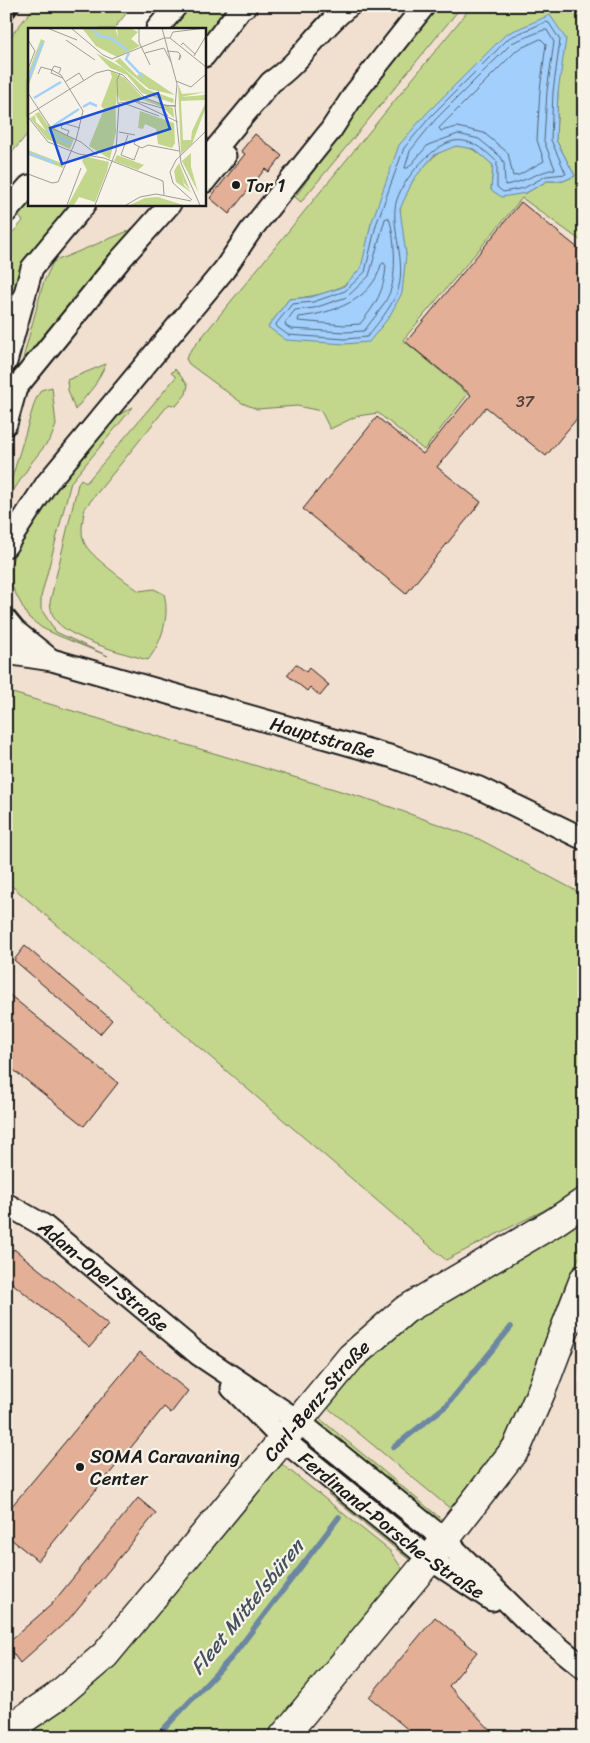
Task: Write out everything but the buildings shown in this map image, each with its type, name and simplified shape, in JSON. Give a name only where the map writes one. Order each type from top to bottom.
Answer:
[{"type":"street","points":[[159,28],[176,6]]},
{"type":"street","points":[[205,55],[240,8],[246,6]]},
{"type":"street","points":[[205,162],[271,82],[284,73],[334,17],[349,6]]},
{"type":"street","points":[[6,546],[8,540],[47,483],[224,270],[259,237],[311,174],[331,130],[355,92],[424,6]]},
{"type":"street","points":[[205,181],[275,95],[284,73]]},
{"type":"street","points":[[6,212],[28,187]]},
{"type":"street","points":[[16,388],[6,361],[32,268],[84,205]]},
{"type":"street","points":[[6,424],[16,388],[120,260],[165,210],[183,208],[185,205]]},
{"type":"street","points":[[6,620],[16,631],[52,660]]},
{"type":"street","name":"Hauptstraße","points":[[6,653],[52,660],[393,757],[479,788],[584,839]]},
{"type":"street","name":"Carl-Benz-Straße","points":[[6,1731],[56,1697],[105,1655],[351,1358],[404,1310],[553,1223],[584,1202]]},
{"type":"street","name":"Adam-Opel-Straße","points":[[6,1204],[43,1225],[290,1430]]},
{"type":"street","points":[[283,1737],[438,1550],[517,1448],[541,1392],[584,1279]]},
{"type":"street","name":"Ferdinand-Porsche-Straße","points":[[290,1430],[584,1668]]},
{"type":"shaded area","points":[[6,6],[35,6],[6,42]]},
{"type":"shaded area","points":[[235,6],[584,6],[584,895],[479,839],[374,801],[6,691],[6,337],[72,205],[205,205],[205,43]]},
{"type":"shaded area","points":[[6,881],[446,1260],[562,1201],[584,1184],[584,1354],[577,1381],[584,1387],[584,1737],[6,1737]]},
{"type":"green space","points":[[35,6],[132,6],[115,28],[28,28],[28,133],[6,160],[6,42]]},
{"type":"green space","points":[[187,6],[235,6],[205,43],[205,28],[169,28]]},
{"type":"green space","points":[[437,6],[462,6],[301,202],[295,197],[318,165],[340,124]]},
{"type":"green space","points":[[472,6],[584,6],[584,237],[581,241],[522,198],[403,340],[468,394],[424,450],[378,413],[357,416],[330,429],[321,411],[297,406],[257,409],[242,403],[189,364],[186,359],[188,354]],"holes":[[[550,15],[558,92],[556,140],[575,176],[563,181],[547,181],[526,193],[491,190],[493,165],[477,152],[467,147],[456,146],[447,148],[438,153],[421,170],[402,200],[400,220],[406,255],[268,327],[289,299],[309,297],[330,291],[349,282],[356,275],[365,257],[371,224]]]},
{"type":"green space","points":[[28,202],[28,205],[72,205],[6,337],[6,240],[23,221],[18,215]]},
{"type":"green space","points":[[138,227],[21,366],[43,284],[53,262]]},
{"type":"green space","points":[[106,364],[95,385],[75,410],[68,390],[67,380]]},
{"type":"green space","points":[[175,369],[188,385],[186,394],[176,406],[169,404],[85,508],[82,525],[82,534],[87,548],[100,561],[139,591],[154,589],[164,594],[166,611],[164,629],[148,660],[100,646],[76,635],[58,623],[54,618],[50,602],[78,484],[81,479],[86,483],[176,377],[171,373]]},
{"type":"green space","points":[[52,387],[56,425],[51,438],[32,462],[8,499],[9,488],[35,401],[41,390]]},
{"type":"green space","points":[[133,407],[71,482],[41,597],[41,609],[56,632],[108,656],[42,628],[28,617],[10,583],[11,564],[26,524],[111,419]]},
{"type":"green space","points":[[6,691],[374,801],[479,839],[584,895],[584,1184],[562,1201],[446,1260],[6,881]]},
{"type":"green space","points":[[584,1212],[584,1248],[565,1286],[515,1422],[481,1474],[452,1510],[322,1403],[367,1350]]},
{"type":"green space","points":[[313,1413],[445,1522],[440,1524],[312,1420]]},
{"type":"green space","points":[[315,1447],[406,1521],[409,1525],[406,1530],[312,1451]]},
{"type":"green space","points":[[274,1461],[283,1465],[390,1551],[403,1570],[268,1737],[11,1737]]},
{"type":"green space","points":[[335,1491],[413,1556],[412,1562],[328,1494]]},
{"type":"water","points":[[550,15],[566,39],[558,92],[556,140],[575,176],[563,181],[547,181],[526,193],[502,197],[491,190],[493,165],[474,149],[456,146],[434,155],[413,180],[400,209],[406,255],[402,293],[389,317],[369,342],[345,344],[286,340],[268,327],[289,299],[311,297],[343,287],[361,268],[371,224],[399,145],[427,113],[506,34]]},
{"type":"waterway","name":"Fleet Mittelsbüren","points":[[394,1447],[447,1405],[511,1327]]},
{"type":"waterway","name":"Fleet Mittelsbüren","points":[[156,1737],[232,1657],[339,1517]]},
{"type":"railway","points":[[6,24],[19,6]]},
{"type":"place","name":"Tor 1","points":[[236,185]]},
{"type":"place","name":"SOMA Caravaning Center","points":[[80,1467]]}]
